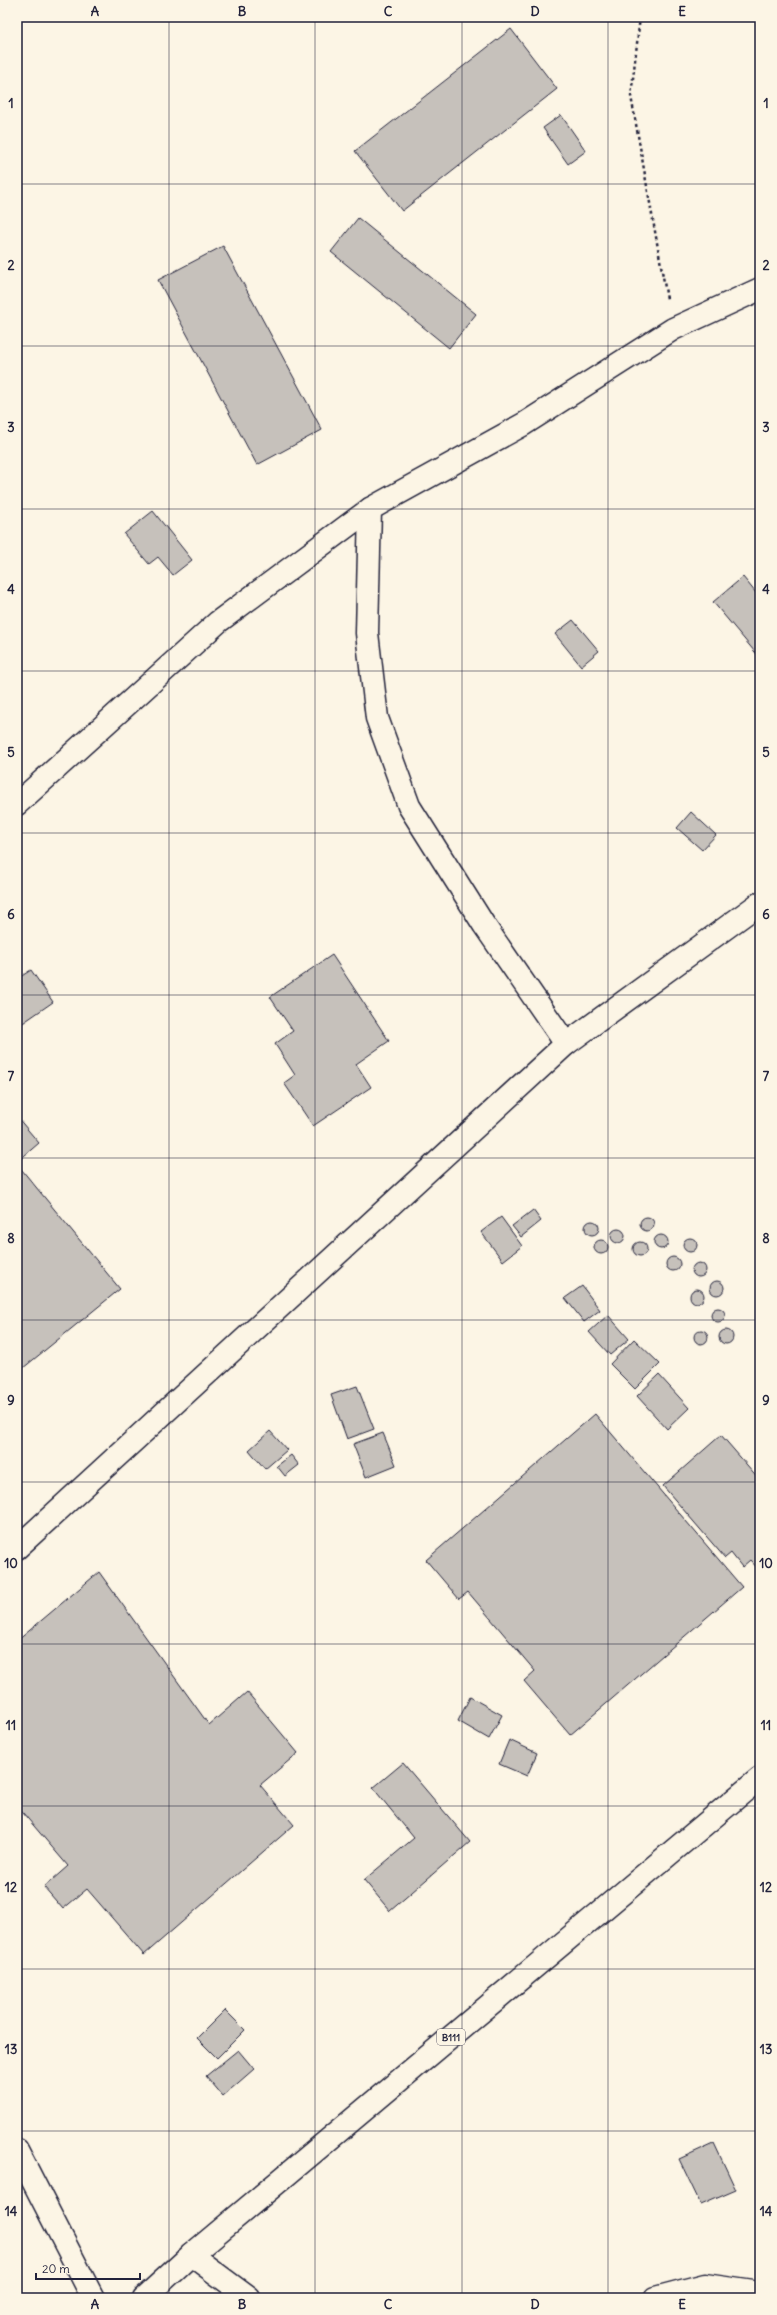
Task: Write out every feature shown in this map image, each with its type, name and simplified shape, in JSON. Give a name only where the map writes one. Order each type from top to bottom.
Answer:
[{"type":"street","points":[[17,804],[218,622],[370,509],[524,424],[673,329],[760,289]]},
{"type":"street","points":[[370,509],[367,633],[377,718],[409,806],[484,925],[566,1044]]},
{"type":"street","points":[[17,1548],[566,1044],[760,903]]},
{"type":"street","name":"B111","points":[[144,2298],[191,2255],[760,1778]]},
{"type":"street","points":[[17,2150],[93,2298]]},
{"type":"street","points":[[191,2255],[249,2298]]},
{"type":"street","points":[[655,2298],[707,2292],[760,2293]]},
{"type":"path","points":[[640,17],[631,96],[673,329]]},
{"type":"building","points":[[511,29],[557,89],[402,211],[355,151]]},
{"type":"building","points":[[561,115],[586,151],[568,164],[543,128]]},
{"type":"building","points":[[358,218],[476,314],[449,348],[331,252]]},
{"type":"building","points":[[223,246],[322,430],[257,465],[158,280]]},
{"type":"building","points":[[153,511],[192,560],[173,575],[158,557],[149,564],[124,534]]},
{"type":"building","points":[[743,577],[760,598],[760,658],[713,602]]},
{"type":"building","points":[[573,620],[599,651],[581,666],[555,634]]},
{"type":"building","points":[[691,812],[716,835],[702,850],[677,828]]},
{"type":"building","points":[[332,955],[389,1041],[356,1064],[371,1087],[313,1126],[284,1083],[295,1075],[275,1044],[293,1031],[270,997]]},
{"type":"building","points":[[31,970],[53,1002],[17,1027],[17,979]]},
{"type":"building","points":[[17,1117],[39,1143],[17,1162]]},
{"type":"building","points":[[17,1164],[120,1289],[17,1373]]},
{"type":"building","points":[[533,1210],[541,1221],[521,1237],[512,1226]]},
{"type":"building","points":[[501,1217],[522,1246],[503,1261],[481,1232]]},
{"type":"building","points":[[644,1217],[650,1217],[654,1221],[654,1227],[650,1231],[644,1231],[640,1227],[640,1221]]},
{"type":"building","points":[[589,1221],[595,1221],[599,1225],[599,1231],[595,1235],[589,1235],[585,1231],[585,1225]]},
{"type":"building","points":[[615,1229],[621,1229],[625,1233],[625,1239],[621,1243],[615,1243],[611,1239],[611,1233]]},
{"type":"building","points":[[658,1235],[664,1235],[668,1239],[668,1245],[664,1249],[658,1249],[654,1245],[654,1239]]},
{"type":"building","points":[[687,1238],[693,1238],[697,1242],[697,1248],[693,1252],[687,1252],[683,1248],[683,1242]]},
{"type":"building","points":[[598,1240],[604,1240],[608,1244],[608,1250],[604,1254],[598,1254],[594,1250],[594,1244]]},
{"type":"building","points":[[637,1242],[643,1242],[647,1246],[647,1252],[643,1256],[637,1256],[633,1252],[633,1246]]},
{"type":"building","points":[[670,1257],[676,1257],[680,1261],[680,1267],[676,1271],[670,1271],[666,1267],[666,1261]]},
{"type":"building","points":[[696,1263],[702,1263],[706,1267],[706,1273],[702,1277],[696,1277],[692,1273],[692,1267]]},
{"type":"building","points":[[714,1281],[720,1281],[724,1285],[724,1291],[720,1295],[714,1295],[710,1291],[710,1285]]},
{"type":"building","points":[[582,1286],[600,1310],[584,1322],[565,1298]]},
{"type":"building","points":[[694,1289],[700,1289],[704,1293],[704,1299],[700,1303],[694,1303],[690,1299],[690,1293]]},
{"type":"building","points":[[715,1308],[721,1308],[725,1312],[725,1318],[721,1322],[715,1322],[711,1318],[711,1312]]},
{"type":"building","points":[[608,1315],[629,1339],[610,1355],[589,1332]]},
{"type":"building","points":[[698,1330],[704,1330],[708,1334],[708,1340],[704,1344],[698,1344],[694,1340],[694,1334]]},
{"type":"building","points":[[723,1330],[729,1330],[733,1334],[733,1340],[729,1344],[723,1344],[719,1340],[719,1334]]},
{"type":"building","points":[[634,1339],[660,1364],[635,1389],[610,1364]]},
{"type":"building","points":[[659,1375],[689,1408],[667,1429],[637,1396]]},
{"type":"building","points":[[357,1386],[374,1429],[347,1439],[331,1395]]},
{"type":"building","points":[[595,1414],[742,1587],[570,1735],[524,1681],[535,1671],[468,1592],[459,1599],[426,1560]]},
{"type":"building","points":[[270,1431],[287,1450],[265,1469],[249,1450]]},
{"type":"building","points":[[383,1433],[396,1465],[366,1477],[353,1444]]},
{"type":"building","points":[[721,1435],[760,1480],[760,1571],[750,1560],[742,1567],[731,1553],[725,1558],[663,1486]]},
{"type":"building","points":[[291,1455],[299,1465],[285,1476],[277,1466]]},
{"type":"building","points":[[99,1572],[209,1725],[247,1692],[298,1753],[260,1785],[294,1825],[144,1955],[87,1889],[63,1909],[44,1887],[68,1866],[17,1806],[17,1641]]},
{"type":"building","points":[[470,1697],[502,1715],[489,1739],[458,1721]]},
{"type":"building","points":[[509,1740],[537,1753],[527,1776],[499,1764]]},
{"type":"building","points":[[403,1763],[470,1842],[390,1911],[364,1880],[414,1838],[373,1788]]},
{"type":"building","points":[[225,2010],[245,2030],[217,2058],[197,2038]]},
{"type":"building","points":[[238,2050],[254,2069],[223,2096],[206,2076]]},
{"type":"building","points":[[714,2143],[736,2190],[701,2205],[679,2159]]}]
